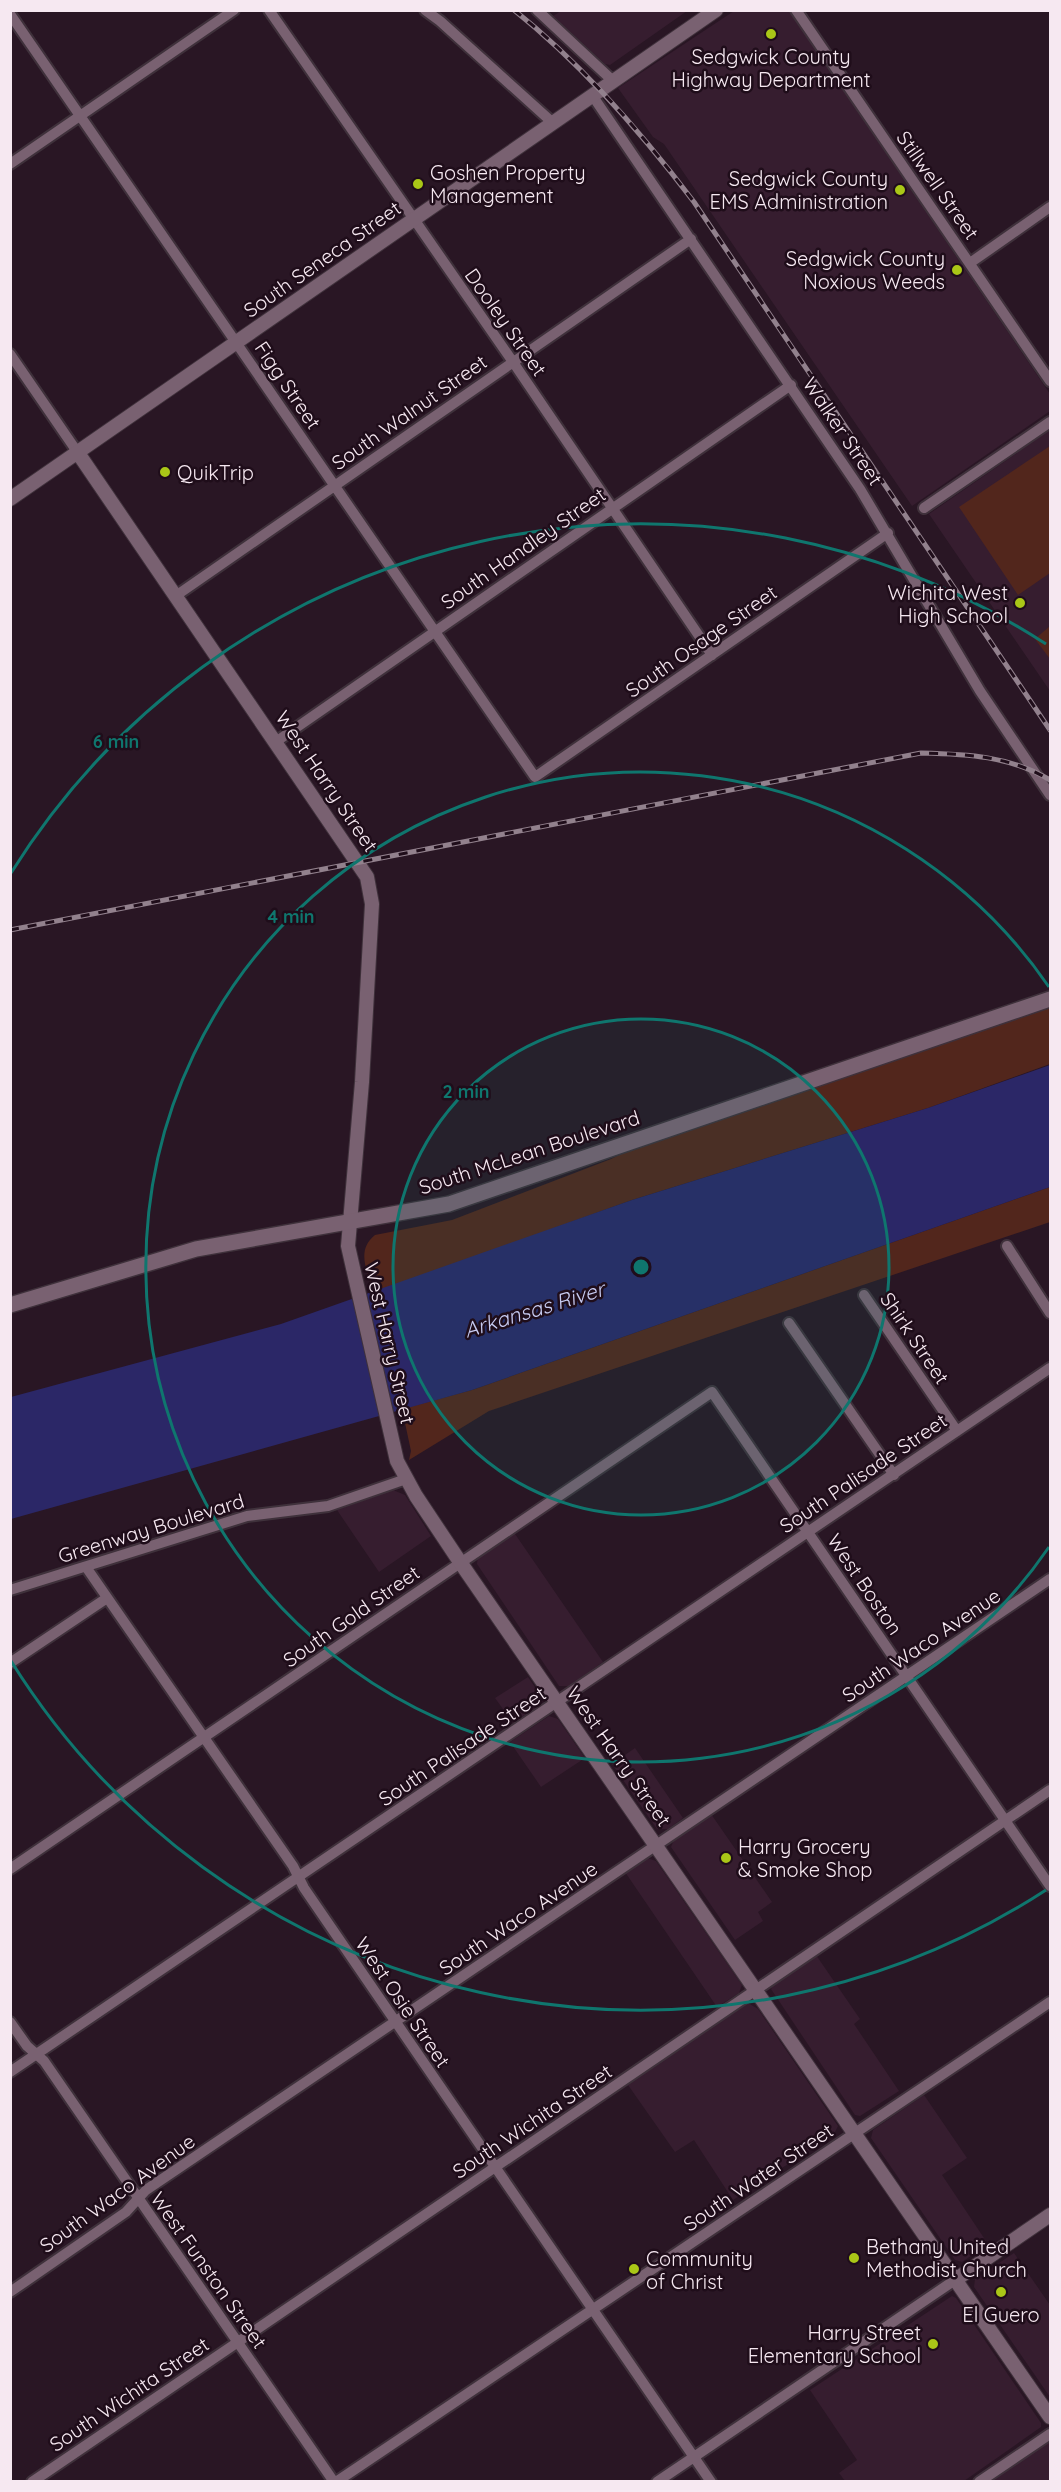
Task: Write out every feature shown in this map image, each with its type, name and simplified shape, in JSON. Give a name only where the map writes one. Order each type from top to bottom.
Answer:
[{"type":"main road","name":"South McLean Boulevard","points":[[10,1305],[196,1249],[449,1204],[1050,999]]},
{"type":"street","points":[[10,164],[234,10]]},
{"type":"street","name":"Dooley Street","points":[[269,10],[513,362],[712,655]]},
{"type":"street","points":[[425,10],[553,123]]},
{"type":"street","points":[[537,10],[613,81]]},
{"type":"street","name":"South Seneca Street","points":[[10,499],[716,10]]},
{"type":"street","name":"Stillwell Street","points":[[796,10],[1050,381]]},
{"type":"street","name":"Figg Street","points":[[10,14],[238,342],[334,486],[535,777]]},
{"type":"street","name":"Walker Street","points":[[592,95],[888,533],[980,691],[1050,795]]},
{"type":"street","points":[[970,263],[1050,207]]},
{"type":"street","name":"South Walnut Street","points":[[177,595],[691,239]]},
{"type":"street","name":"West Harry Street","points":[[10,354],[277,741],[360,863],[367,877],[372,904],[348,1246],[397,1461],[406,1479],[460,1562],[1050,2417]]},
{"type":"street","name":"South Handley Street","points":[[277,741],[790,385]]},
{"type":"street","points":[[924,508],[1050,422]]},
{"type":"street","name":"South Osage Street","points":[[535,777],[888,533]]},
{"type":"street","points":[[1007,1246],[1050,1313]]},
{"type":"street","name":"Shirk Street","points":[[864,1295],[957,1431]]},
{"type":"street","points":[[789,1323],[894,1474]]},
{"type":"street","name":"South Palisade Street","points":[[10,2072],[1050,1368]]},
{"type":"street","name":"West Boston","points":[[712,1392],[1050,1886]]},
{"type":"street","name":"South Gold Street","points":[[10,1869],[712,1392]]},
{"type":"street","name":"Greenway Boulevard","points":[[10,1590],[247,1516],[328,1506],[406,1479]]},
{"type":"street","name":"West Osie Street","points":[[86,1567],[205,1738],[394,2022],[711,2481]]},
{"type":"street","name":"South Waco Avenue","points":[[10,2292],[126,2212],[146,2190],[1050,1578]]},
{"type":"street","points":[[10,1664],[107,1598]]},
{"type":"street","name":"South Wichita Street","points":[[32,2481],[1050,1790]]},
{"type":"street","name":"South Water Street","points":[[335,2481],[1050,2002]]},
{"type":"street","name":"West Funston Street","points":[[10,2022],[44,2061],[335,2481]]},
{"type":"street","points":[[657,2481],[1050,2215]]},
{"type":"street","points":[[980,2481],[1050,2434]]},
{"type":"shaded area","points":[[687,10],[610,65],[605,64],[553,16],[561,11]]},
{"type":"shaded area","points":[[734,11],[789,11],[1050,394],[1050,411],[912,506],[664,144],[653,137],[618,88]]},
{"type":"shaded area","name":"Wichita West High School","points":[[1050,430],[1050,691],[929,514]]},
{"type":"shaded area","points":[[1050,446],[1050,573],[1018,595],[959,507]]},
{"type":"shaded area","points":[[1050,626],[1050,659],[1035,639]]},
{"type":"shaded area","points":[[1050,1008],[1050,1064],[928,1108],[632,1200],[374,1293],[366,1270],[364,1255],[369,1241],[375,1235],[452,1220],[611,1159],[631,1149]]},
{"type":"shaded area","points":[[1050,1187],[1050,1222],[489,1411],[409,1460],[411,1451],[402,1409],[472,1390]]},
{"type":"shaded area","points":[[393,1490],[405,1495],[431,1536],[379,1572],[337,1510]]},
{"type":"shaded area","points":[[513,1531],[603,1662],[569,1686],[559,1686],[477,1564],[478,1555]]},
{"type":"shaded area","points":[[528,1677],[543,1699],[542,1703],[513,1723],[495,1698]]},
{"type":"shaded area","points":[[549,1716],[558,1719],[585,1758],[541,1787],[510,1742]]},
{"type":"shaded area","points":[[635,1748],[683,1818],[668,1829],[657,1829],[612,1764]]},
{"type":"shaded area","points":[[711,1814],[772,1902],[758,1912],[763,1921],[735,1940],[671,1847],[674,1840]]},
{"type":"shaded area","points":[[647,1858],[656,1861],[742,1985],[739,1993],[717,2007],[625,1872]]},
{"type":"shaded area","points":[[816,1955],[860,2019],[854,2024],[899,2091],[860,2116],[855,2115],[771,1989],[773,1985]]},
{"type":"shaded area","points":[[748,2003],[758,2009],[838,2126],[834,2134],[733,2200],[694,2140],[675,2152],[628,2085]]},
{"type":"shaded area","points":[[924,2095],[967,2158],[942,2175],[988,2244],[962,2262],[955,2260],[871,2138],[873,2130]]},
{"type":"shaded area","points":[[1014,2253],[1050,2305],[1050,2397],[974,2287],[975,2279]]},
{"type":"shaded area","name":"Harry Street Elementary School","points":[[952,2296],[956,2298],[1041,2423],[1041,2427],[964,2481],[845,2481],[839,2473],[857,2460],[810,2390]]},
{"type":"shaded area","points":[[1050,2441],[1050,2481],[989,2482]]},
{"type":"water","name":"Arkansas River","points":[[1050,1065],[1050,1187],[472,1390],[11,1519],[11,1397],[281,1324],[632,1200],[928,1108]]},
{"type":"railway","points":[[514,10],[564,53],[610,100],[694,202],[1050,730]]},
{"type":"railway","points":[[10,930],[921,753],[955,754],[1004,761],[1050,780]]},
{"type":"place","name":"Sedgwick County Highway Department","points":[[771,34]]},
{"type":"place","name":"Goshen Property Management","points":[[418,184]]},
{"type":"place","name":"Sedgwick County EMS Administration","points":[[900,190]]},
{"type":"place","name":"Sedgwick County Noxious Weeds","points":[[957,270]]},
{"type":"place","name":"QuikTrip","points":[[165,472]]},
{"type":"place","name":"Wichita West High School","points":[[1020,603]]},
{"type":"place","name":"Harry Grocery & Smoke Shop","points":[[726,1858]]},
{"type":"place","name":"Bethany United Methodist Church","points":[[854,2258]]},
{"type":"place","name":"Community of Christ","points":[[634,2269]]},
{"type":"place","name":"El Guero","points":[[1001,2292]]},
{"type":"place","name":"Harry Street Elementary School","points":[[933,2344]]}]
